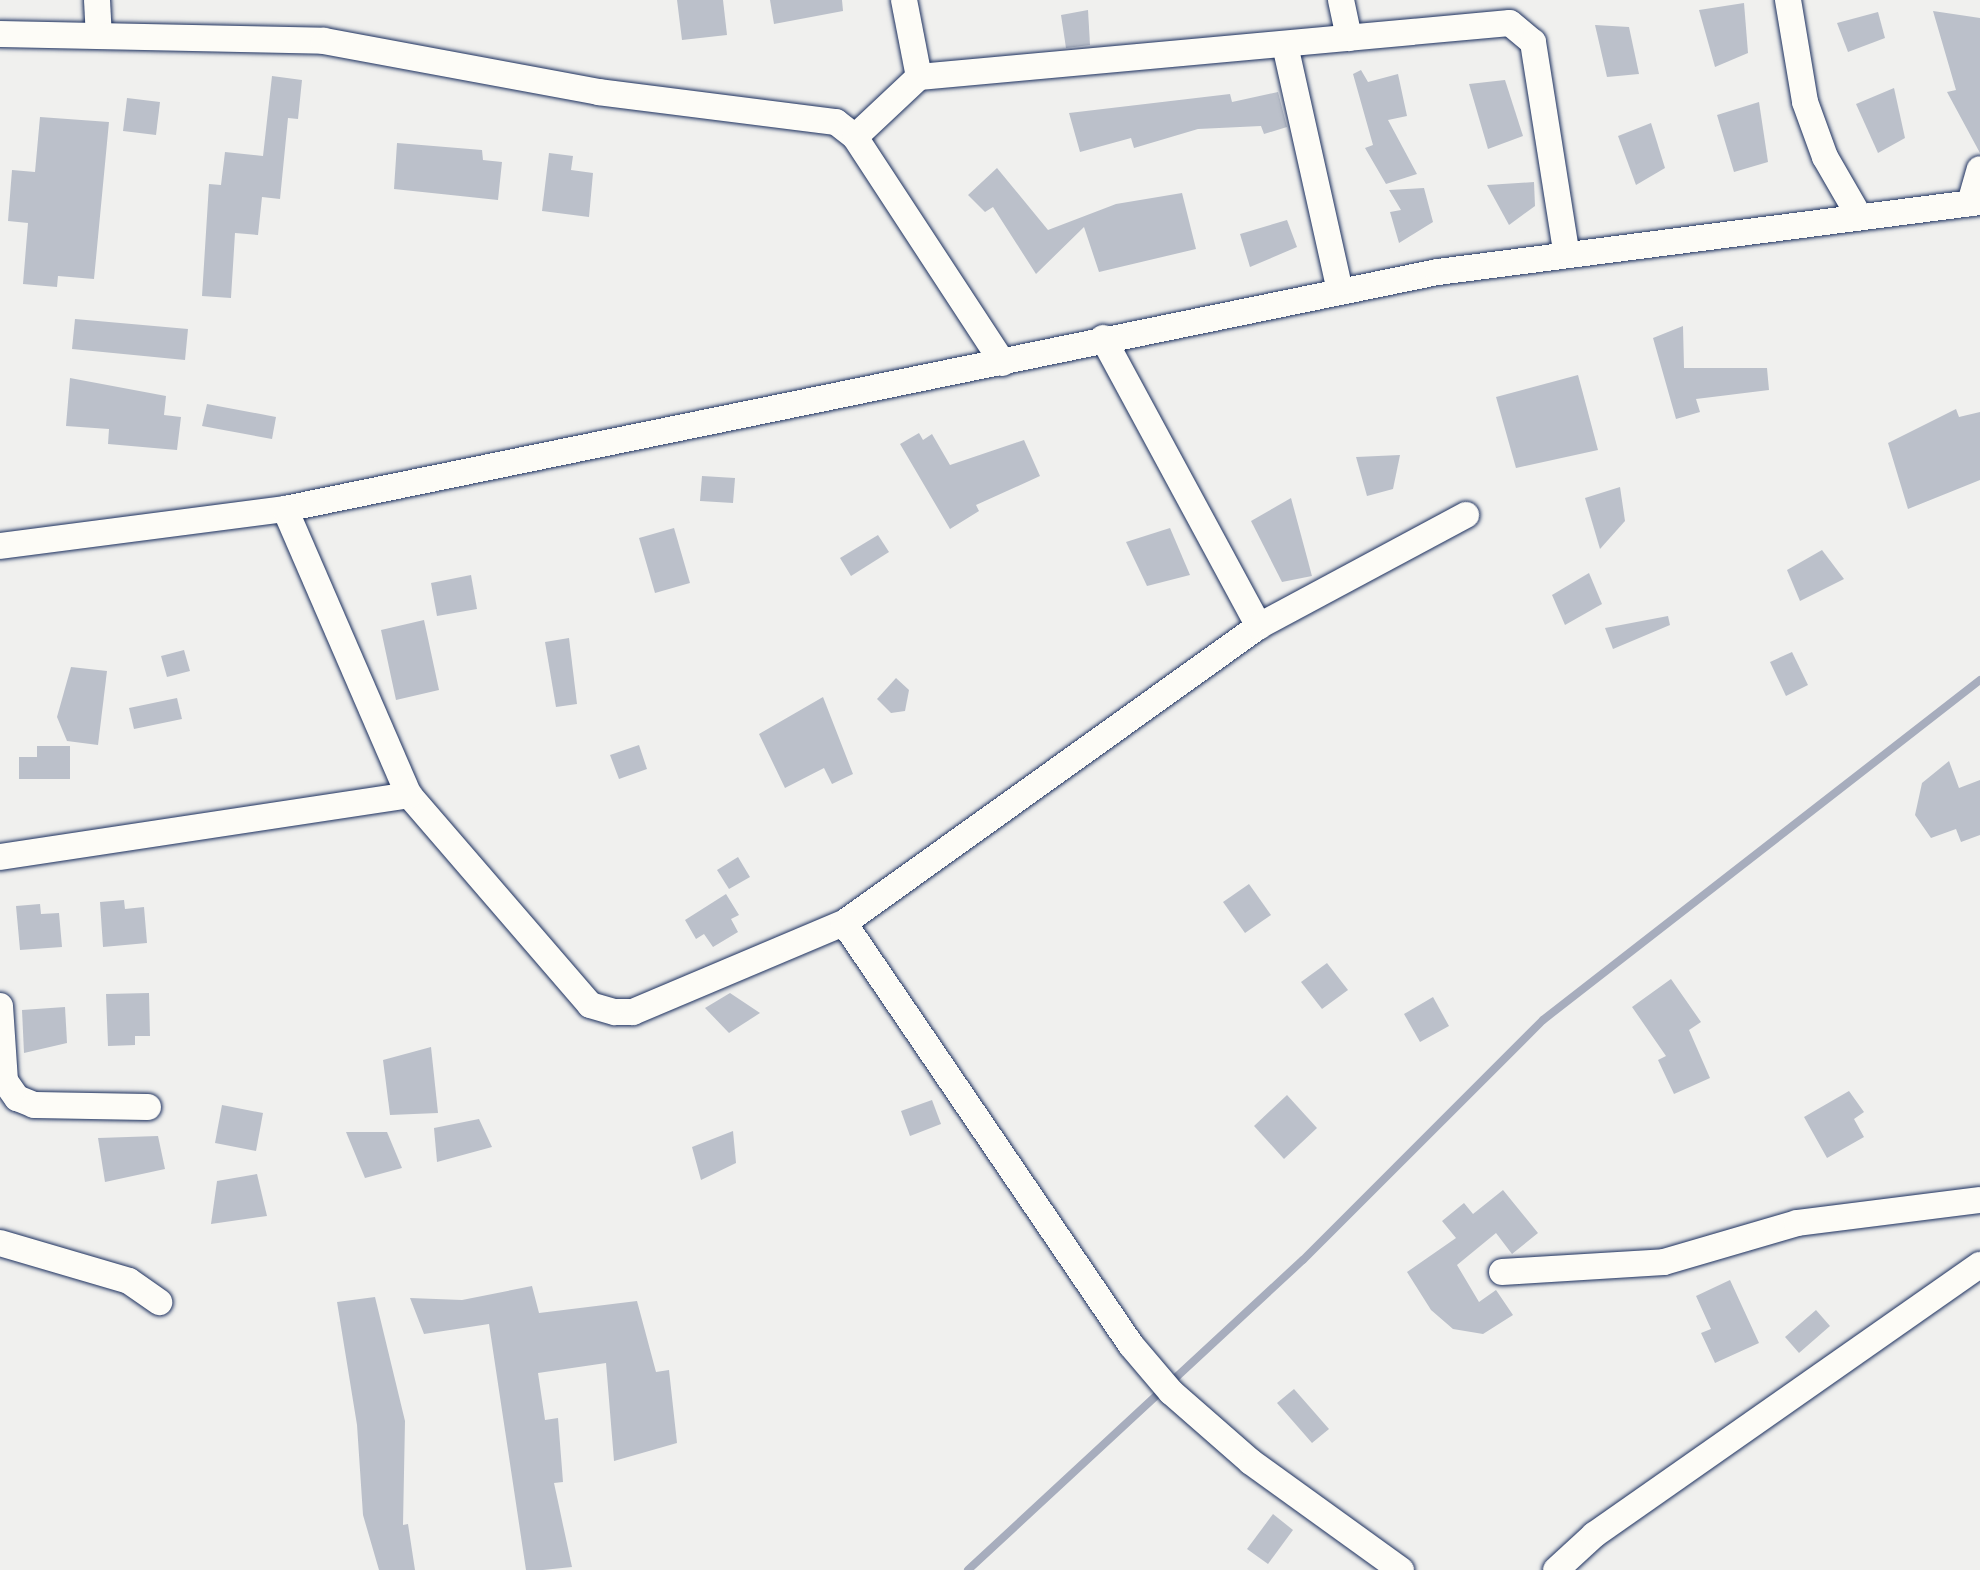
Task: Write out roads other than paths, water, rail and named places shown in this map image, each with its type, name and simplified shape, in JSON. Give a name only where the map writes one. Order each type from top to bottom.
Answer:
[{"type":"street","points":[[97,0],[99,34]]},
{"type":"street","points":[[904,0],[919,77]]},
{"type":"street","points":[[1341,0],[1349,38]]},
{"type":"street","points":[[1788,0],[1805,102],[1825,157],[1859,216]]},
{"type":"street","points":[[855,137],[919,77],[1510,23],[1525,31],[1533,42],[1566,251]]},
{"type":"street","points":[[0,34],[324,41],[598,92],[812,116],[855,137],[1003,363]]},
{"type":"street","points":[[1285,45],[1340,291]]},
{"type":"street","points":[[0,546],[285,509],[1003,363],[1103,338],[1340,291],[1566,251],[1975,202],[1980,169]]},
{"type":"street","points":[[1103,338],[1259,626]]},
{"type":"street","points":[[285,509],[409,795],[590,1005],[633,1012],[844,923],[1259,626],[1466,515]]},
{"type":"street","points":[[0,857],[409,795]]},
{"type":"street","points":[[844,923],[1131,1345],[1171,1392],[1251,1462],[1401,1570]]},
{"type":"street","points":[[0,1006],[5,1081],[17,1098],[34,1105],[148,1107]]},
{"type":"street","points":[[1502,1272],[1664,1262],[1797,1223],[1980,1200]]},
{"type":"street","points":[[0,1243],[129,1281],[159,1302]]},
{"type":"street","points":[[1556,1570],[1594,1535],[1980,1265]]},
{"type":"waterway","points":[[968,1570],[1303,1260],[1543,1020],[1980,680]]}]
